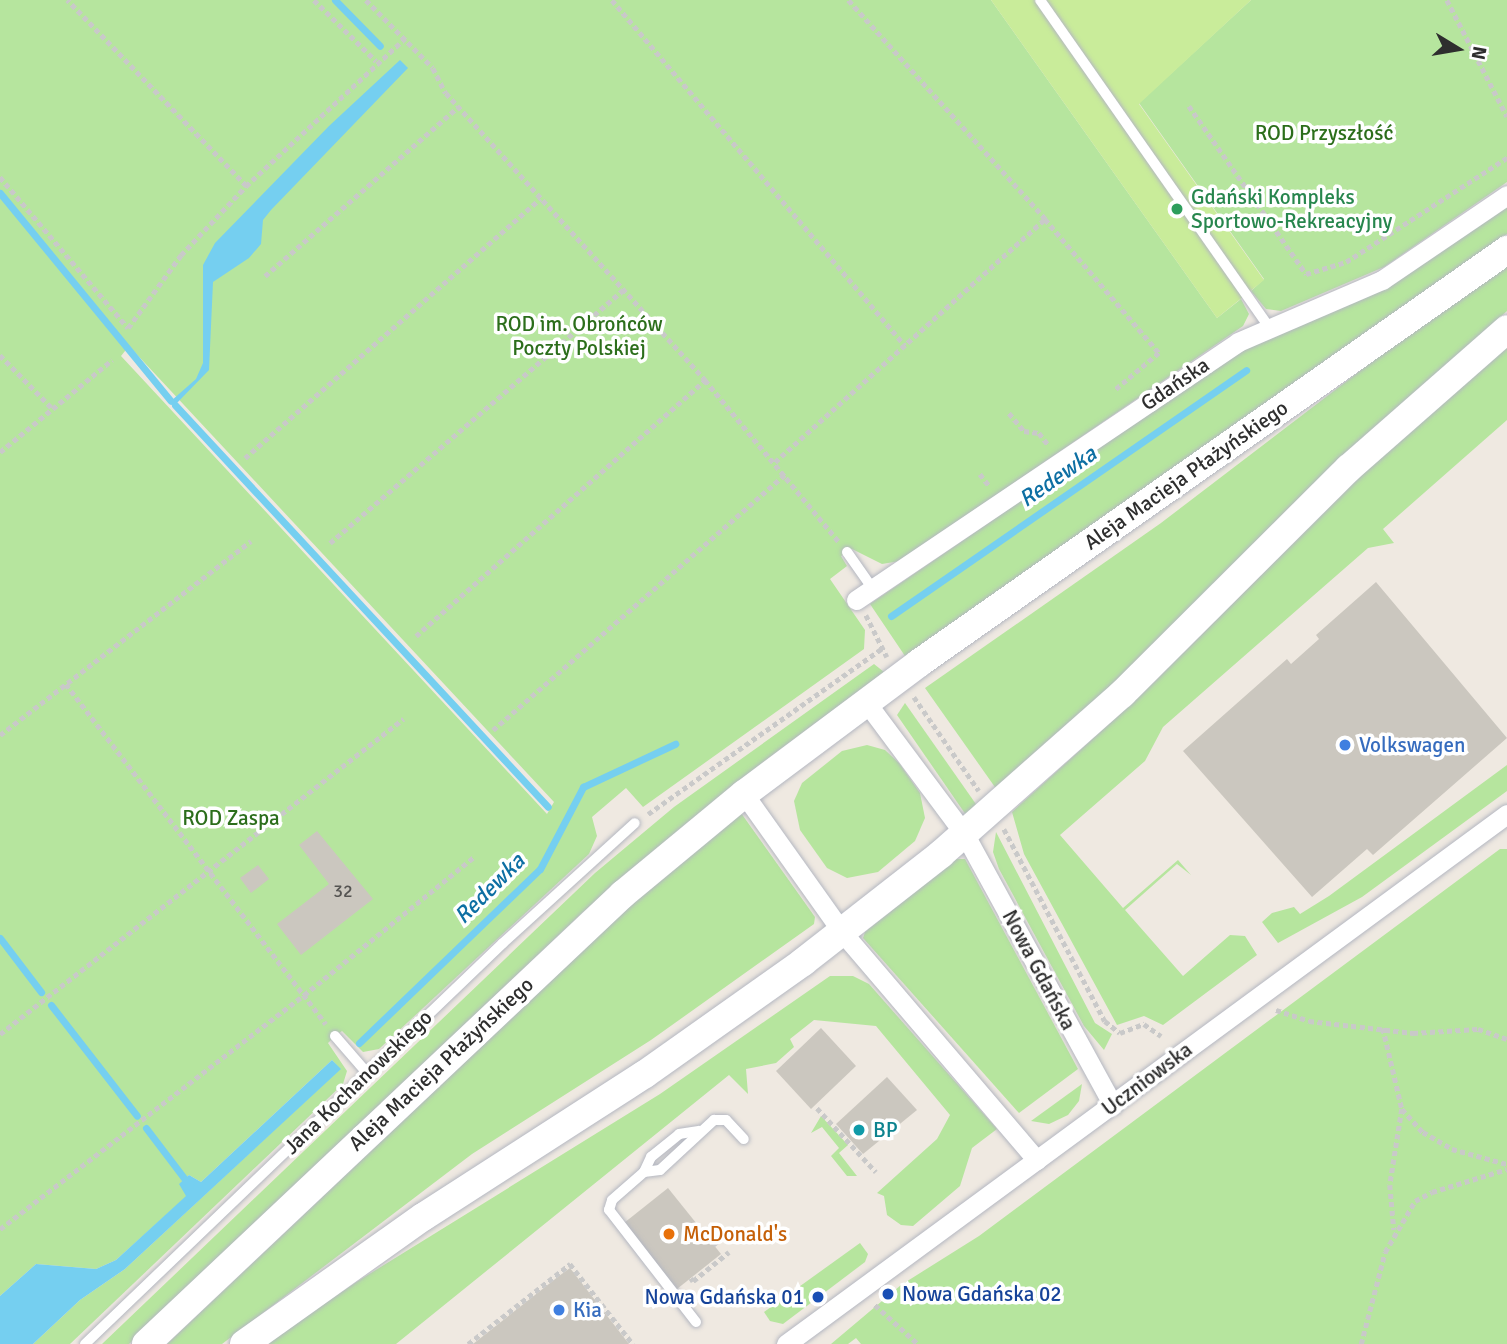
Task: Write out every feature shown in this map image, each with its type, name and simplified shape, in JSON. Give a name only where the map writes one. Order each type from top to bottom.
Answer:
[{"type":"main road","name":"Aleja Macieja Płażyńskiego","points":[[146,1344],[613,903],[744,794],[866,702],[1507,250]]},
{"type":"main road","points":[[244,1344],[403,1230],[645,1074],[842,932],[965,835],[1122,694],[1349,468],[1507,329]]},
{"type":"street","name":"Gdańska","points":[[856,600],[1238,342],[1268,326],[1382,280],[1507,195]]},
{"type":"street","points":[[866,702],[965,835]]},
{"type":"street","points":[[744,794],[842,932],[1037,1160]]},
{"type":"street","name":"Uczniowska","points":[[786,1344],[1507,814]]},
{"type":"street","name":"Nowa Gdańska","points":[[965,835],[1113,1105]]},
{"type":"lane","points":[[1040,0],[1268,326]]},
{"type":"lane","points":[[847,552],[873,589]]},
{"type":"lane","name":"Jana Kochanowskiego","points":[[85,1344],[367,1073],[635,823]]},
{"type":"lane","points":[[335,1036],[367,1073]]},
{"type":"lane","points":[[644,1172],[660,1170],[687,1149],[699,1131],[714,1120],[726,1120],[744,1139]]},
{"type":"lane","points":[[696,1322],[610,1215],[612,1200],[644,1172],[651,1157],[679,1134],[699,1131]]},
{"type":"path","points":[[67,0],[246,186]]},
{"type":"path","points":[[314,0],[376,61]]},
{"type":"path","points":[[366,0],[433,68],[458,107],[705,380],[847,552]]},
{"type":"path","points":[[611,0],[905,346]]},
{"type":"path","points":[[848,0],[1045,219],[1159,353],[1114,391]]},
{"type":"path","points":[[1447,0],[1507,116]]},
{"type":"path","points":[[0,177],[128,328],[181,255],[246,186],[376,61],[405,38]]},
{"type":"path","points":[[1189,106],[1306,274],[1312,275],[1346,262],[1507,158]]},
{"type":"path","points":[[265,276],[458,107]]},
{"type":"path","points":[[246,458],[540,199]]},
{"type":"path","points":[[775,462],[1045,219]]},
{"type":"path","points":[[1312,275],[1316,283]]},
{"type":"path","points":[[330,543],[624,289]]},
{"type":"path","points":[[0,355],[53,409]]},
{"type":"path","points":[[0,452],[112,360]]},
{"type":"path","points":[[1151,361],[1157,368]]},
{"type":"path","points":[[415,636],[705,380]]},
{"type":"path","points":[[1009,413],[1024,431],[1040,433],[1048,444]]},
{"type":"path","points":[[493,730],[785,474]]},
{"type":"path","points":[[980,474],[989,486]]},
{"type":"path","points":[[0,735],[251,541]]},
{"type":"path","points":[[856,600],[881,649],[893,666]]},
{"type":"path","points":[[635,823],[881,649]]},
{"type":"path","points":[[66,684],[335,1036]]},
{"type":"path","points":[[913,697],[986,801]]},
{"type":"path","points":[[0,1034],[403,719]]},
{"type":"path","points":[[1001,822],[1105,1021],[1120,1034],[1144,1024],[1161,1036]]},
{"type":"path","points":[[0,1229],[304,995],[474,857]]},
{"type":"path","points":[[1275,1010],[1310,1021],[1413,1033],[1478,1029],[1507,1039]]},
{"type":"path","points":[[1383,1028],[1402,1109],[1390,1185],[1394,1230]]},
{"type":"path","points":[[817,1108],[876,1172]]},
{"type":"path","points":[[1402,1109],[1423,1132],[1452,1149],[1507,1164]]},
{"type":"path","points":[[1361,1344],[1394,1230],[1415,1201],[1432,1192],[1507,1169]]},
{"type":"path","points":[[713,1245],[719,1240]]},
{"type":"path","points":[[691,1278],[693,1281],[729,1252]]},
{"type":"path","points":[[468,1344],[570,1264],[633,1344]]},
{"type":"path","points":[[872,1301],[906,1338],[918,1344]]},
{"type":"green space","name":"ROD im. Obrońców Poczty Polskiej","points":[[0,0],[991,0],[1217,318],[1241,299],[1249,314],[1243,326],[900,561],[882,564],[852,549],[841,556],[847,566],[830,579],[865,630],[864,649],[643,807],[626,788],[592,817],[597,836],[589,854],[379,1049],[363,1052],[342,1031],[335,1036],[328,1043],[347,1071],[343,1084],[70,1344],[33,1344],[80,1300],[125,1269],[340,1069],[332,1060],[201,1182],[189,1175],[180,1184],[187,1196],[116,1260],[96,1269],[36,1264],[0,1296]],"holes":[[[129,346],[554,802],[547,814],[121,356]]]},
{"type":"green space","name":"Gdański Kompleks Sportowo-Rekreacyjny","points":[[991,0],[1251,0],[1139,104],[1264,280],[1217,318]]},
{"type":"green space","name":"ROD Przyszłość","points":[[1251,0],[1507,0],[1507,182],[1384,267],[1281,311],[1266,309],[1251,291],[1264,279],[1139,103]]},
{"type":"green space","points":[[1507,206],[1507,234],[905,656],[870,604],[1242,350],[1391,285]]},
{"type":"green space","points":[[1507,266],[1507,311],[1332,467],[1135,665],[997,790],[925,688],[1161,523],[1373,361]]},
{"type":"green space","points":[[1507,345],[1507,420],[1383,529],[1394,543],[1368,548],[1163,727],[1145,761],[1060,835],[1123,908],[1178,860],[1191,875],[1177,864],[1125,910],[1183,976],[1230,935],[1245,936],[1257,955],[1163,1025],[1144,1016],[1117,1025],[1024,854],[1012,812],[1142,694],[1378,459]]},
{"type":"green space","points":[[874,664],[884,672],[758,766],[583,912],[129,1344],[102,1344],[595,873],[674,807]]},
{"type":"green space","points":[[905,703],[978,807],[966,815],[897,715]]},
{"type":"green space","points":[[867,745],[885,750],[899,763],[920,793],[925,818],[915,841],[878,872],[847,878],[827,868],[800,830],[794,801],[802,783],[842,751]]},
{"type":"green space","points":[[1507,765],[1507,791],[1362,897],[1278,943],[1262,922],[1272,913],[1294,907],[1300,914],[1329,896]]},
{"type":"green space","points":[[741,813],[815,917],[814,924],[651,1040],[472,1154],[222,1344],[167,1344],[648,889]]},
{"type":"green space","points":[[996,832],[1095,1023],[1112,1034],[1104,1050],[1084,1026],[999,869],[993,852]]},
{"type":"green space","points":[[1500,849],[1507,849],[1507,1344],[861,1344],[856,1338],[848,1344],[831,1344],[901,1285],[979,1236]]},
{"type":"green space","points":[[956,859],[965,859],[1078,1069],[1019,1113],[863,938],[865,932]]},
{"type":"green space","points":[[830,976],[853,976],[869,984],[997,1129],[972,1148],[960,1186],[913,1226],[901,1225],[887,1215],[884,1196],[877,1193],[937,1139],[950,1115],[876,1026],[814,1020],[790,1039],[794,1047],[776,1063],[746,1069],[748,1094],[729,1075],[396,1344],[264,1344],[358,1281],[660,1094]]},
{"type":"green space","points":[[1082,1084],[1079,1101],[1068,1115],[1049,1124],[1031,1121]]},
{"type":"green space","points":[[821,1116],[848,1145],[839,1153],[857,1176],[847,1176],[831,1156],[839,1148],[822,1127],[811,1133]]},
{"type":"green space","points":[[860,1243],[868,1254],[865,1262],[783,1324],[770,1321],[764,1312]]},
{"type":"water","points":[[400,60],[408,68],[263,220],[261,244],[249,258],[213,282],[209,370],[175,405],[171,401],[196,379],[203,363],[203,265],[215,243],[329,126]]},
{"type":"water","points":[[332,1060],[341,1069],[125,1269],[80,1300],[33,1344],[0,1344],[0,1296],[36,1264],[96,1269],[116,1260],[186,1196],[179,1184],[189,1175],[201,1182]]},
{"type":"building","name":"Volkswagen","points":[[1376,582],[1507,738],[1373,855],[1367,849],[1312,897],[1183,751],[1287,659],[1291,664],[1319,639],[1316,635]]},
{"type":"building","points":[[317,831],[373,899],[301,955],[277,924],[329,884],[299,845]]},
{"type":"building","points":[[258,865],[269,879],[251,893],[240,878]]},
{"type":"building","points":[[821,1028],[856,1066],[811,1109],[776,1071]]},
{"type":"building","points":[[887,1077],[917,1110],[863,1154],[836,1124]]},
{"type":"building","name":"McDonald's","points":[[668,1188],[721,1254],[677,1289],[624,1223]]},
{"type":"building","name":"Kia","points":[[570,1268],[629,1344],[473,1344],[559,1276]]},
{"type":"waterway","points":[[335,0],[380,46]]},
{"type":"waterway","points":[[0,193],[171,401]]},
{"type":"waterway","name":"Redewka","points":[[891,616],[1246,370]]},
{"type":"waterway","points":[[175,405],[548,807]]},
{"type":"waterway","name":"Redewka","points":[[359,1043],[540,869],[583,787],[675,744]]},
{"type":"waterway","points":[[0,938],[41,992]]},
{"type":"waterway","points":[[51,1005],[137,1116]]},
{"type":"waterway","points":[[146,1128],[190,1186]]},
{"type":"place","name":"Gdański Kompleks Sportowo-Rekreacyjny","points":[[1177,209]]},
{"type":"place","name":"Volkswagen","points":[[1345,745]]},
{"type":"place","name":"BP","points":[[859,1130]]},
{"type":"place","name":"McDonald's","points":[[669,1234]]},
{"type":"place","name":"Nowa Gdańska 02","points":[[888,1294]]},
{"type":"place","name":"Nowa Gdańska 01","points":[[818,1297]]},
{"type":"place","name":"Kia","points":[[559,1310]]},
{"type":"park label","name":"ROD Zaspa","points":[[231,818]]}]
